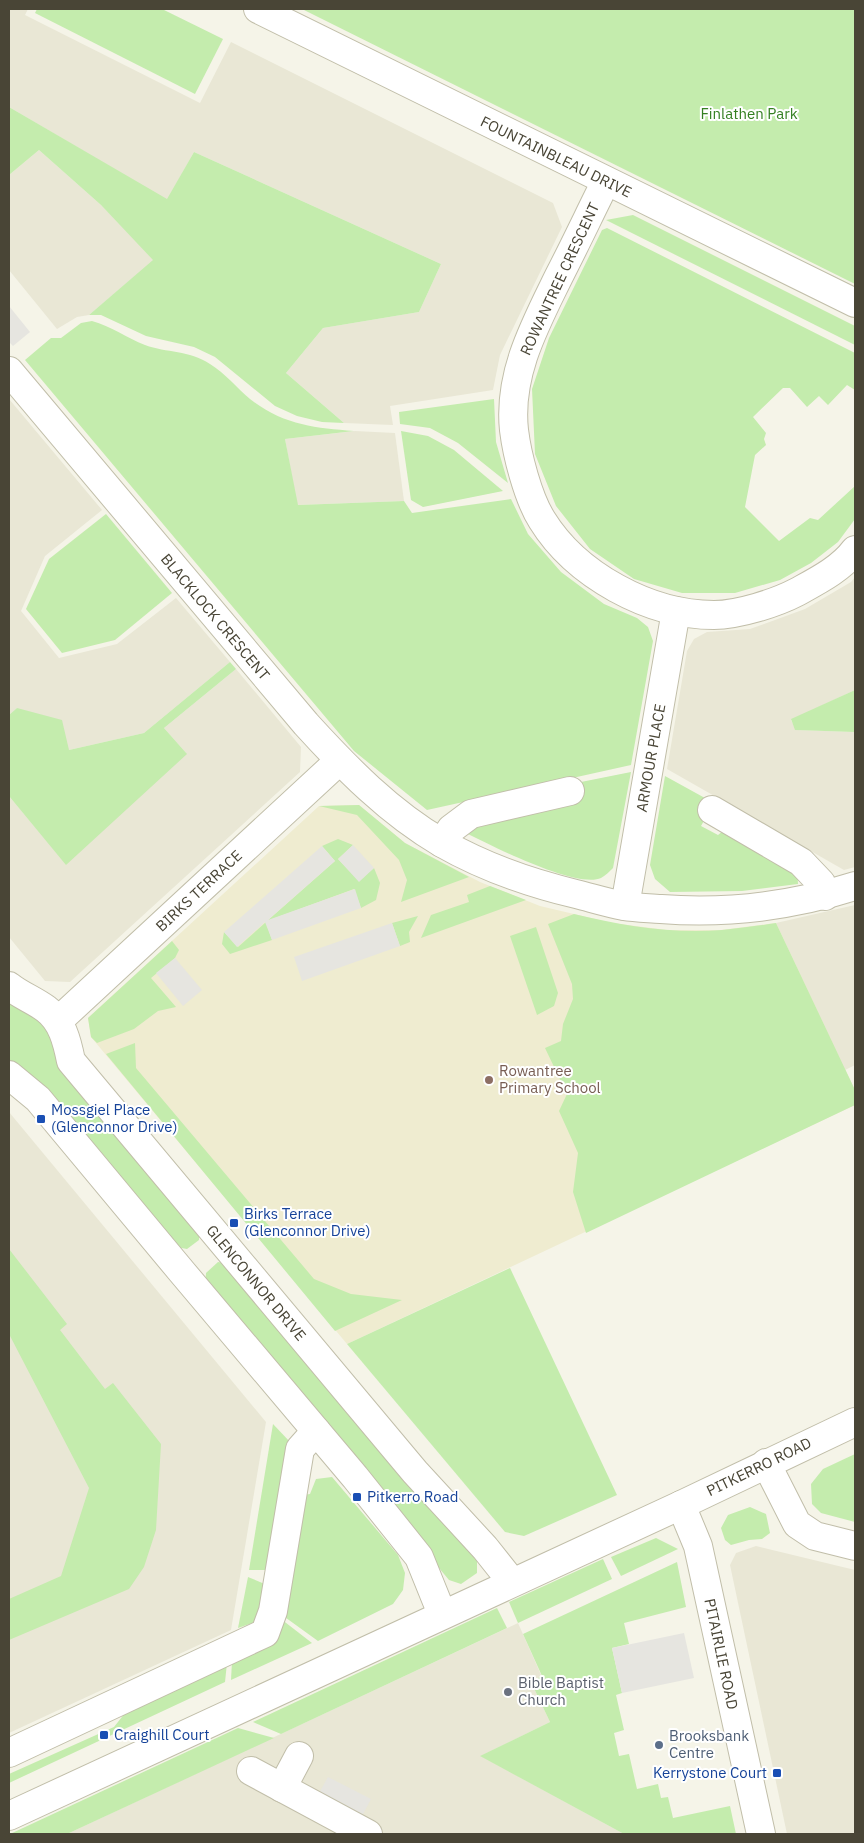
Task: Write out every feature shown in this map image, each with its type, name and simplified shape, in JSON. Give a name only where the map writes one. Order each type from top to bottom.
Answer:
[{"type":"street","name":"FOUNTAINBLEAU DRIVE","points":[[258,9],[855,304]]},
{"type":"street","name":"ROWANTREE CRESCENT","points":[[606,182],[530,338],[521,360],[514,392],[514,429],[520,464],[542,519],[568,552],[596,577],[637,598],[676,610],[715,615],[760,607],[788,597],[822,579],[855,550]]},
{"type":"street","name":"BLACKLOCK CRESCENT","points":[[9,371],[293,709],[339,761],[390,806],[442,843],[496,869],[547,887],[625,906],[695,911],[763,907],[825,896],[855,886]]},
{"type":"street","name":"ARMOUR PLACE","points":[[625,906],[676,610]]},
{"type":"street","name":"BIRKS TERRACE","points":[[58,1021],[339,761]]},
{"type":"street","points":[[442,843],[451,829],[471,814],[570,791]]},
{"type":"street","points":[[712,810],[801,862],[821,883],[825,896]]},
{"type":"street","name":"GLENCONNOR DRIVE","points":[[9,986],[46,1009],[58,1021],[67,1042],[70,1061],[408,1465],[485,1548],[512,1582]]},
{"type":"street","points":[[9,1075],[38,1098],[419,1557],[442,1614]]},
{"type":"street","name":"PITKERRO ROAD","points":[[9,1816],[855,1422]]},
{"type":"street","points":[[9,1753],[265,1633],[273,1611],[300,1449],[316,1431]]},
{"type":"street","points":[[766,1463],[797,1524],[815,1536],[855,1546]]},
{"type":"street","name":"PITAIRLIE ROAD","points":[[681,1504],[698,1546],[761,1834]]},
{"type":"street","points":[[282,1788],[299,1756]]},
{"type":"street","points":[[250,1771],[368,1834]]},
{"type":"shaded area","points":[[9,9],[28,9],[25,15],[200,103],[231,42],[553,203],[562,227],[500,355],[493,390],[390,406],[393,425],[344,423],[286,373],[323,328],[419,312],[441,264],[194,152],[167,200],[9,107]]},
{"type":"shaded area","points":[[39,150],[101,205],[154,260],[89,315],[77,317],[57,329],[9,270],[9,175]]},
{"type":"shaded area","points":[[9,306],[30,332],[13,346],[9,342]]},
{"type":"shaded area","points":[[9,399],[102,510],[45,556],[21,611],[59,658],[117,644],[176,598],[230,662],[144,733],[69,750],[17,708],[9,715]]},
{"type":"shaded area","points":[[355,431],[395,433],[404,501],[297,505],[285,439]]},
{"type":"shaded area","points":[[855,577],[855,690],[791,720],[796,730],[854,732],[855,867],[844,870],[667,769],[687,651],[694,639],[707,632],[750,629],[805,609],[851,582]]},
{"type":"shaded area","points":[[236,669],[301,747],[300,772],[70,982],[45,981],[9,937],[9,796],[66,864],[186,753],[164,728]]},
{"type":"shaded area","name":"Rowantree Primary School","points":[[359,805],[405,843],[480,882],[540,906],[612,923],[667,930],[721,930],[776,923],[855,1090],[855,1105],[347,1344],[91,1037],[88,1018],[319,806]]},
{"type":"shaded area","points":[[353,845],[374,868],[359,882],[338,859]]},
{"type":"shaded area","points":[[322,846],[335,861],[268,920],[355,889],[361,908],[272,940],[265,922],[237,947],[224,932]]},
{"type":"shaded area","points":[[855,905],[855,1065],[845,1070],[776,923]]},
{"type":"shaded area","points":[[392,923],[400,946],[302,981],[294,957]]},
{"type":"shaded area","points":[[175,958],[202,990],[183,1006],[156,973]]},
{"type":"shaded area","points":[[9,1112],[266,1422],[231,1630],[9,1733]]},
{"type":"shaded area","points":[[756,1546],[855,1570],[855,1834],[787,1834],[730,1565],[736,1553]]},
{"type":"shaded area","points":[[518,1623],[542,1677],[531,1682],[550,1722],[481,1756],[624,1834],[67,1834]]},
{"type":"shaded area","points":[[684,1633],[694,1678],[622,1693],[612,1648]]},
{"type":"shaded area","points":[[328,1777],[371,1799],[362,1816],[319,1793]]},
{"type":"green space","points":[[37,9],[162,9],[223,39],[195,94],[35,13]]},
{"type":"green space","name":"Finlathen Park","points":[[302,9],[855,9],[855,284]]},
{"type":"green space","points":[[9,107],[167,199],[194,152],[441,264],[419,312],[323,328],[286,373],[344,423],[322,422],[297,416],[275,406],[215,357],[194,347],[146,336],[101,315],[89,315],[153,260],[101,205],[39,150],[9,175]]},
{"type":"green space","points":[[633,215],[855,326],[855,345],[606,220]]},
{"type":"green space","points":[[607,228],[855,353],[855,390],[847,385],[828,405],[819,396],[807,407],[790,388],[783,388],[753,417],[766,433],[764,439],[766,445],[755,455],[745,507],[779,541],[810,518],[818,520],[855,486],[855,519],[838,542],[811,563],[780,580],[735,593],[682,593],[634,579],[590,549],[556,506],[535,454],[532,389],[549,338],[602,230]]},
{"type":"green space","points":[[92,321],[145,345],[202,359],[221,372],[250,399],[275,415],[300,424],[354,431],[285,439],[298,505],[404,501],[412,513],[511,499],[528,534],[561,572],[604,604],[637,618],[648,627],[653,641],[631,765],[427,810],[354,751],[25,360],[51,338],[61,338],[81,323]]},
{"type":"green space","points":[[494,399],[496,442],[508,483],[458,443],[430,428],[400,424],[399,412]]},
{"type":"green space","points":[[401,431],[428,436],[454,450],[503,491],[423,507],[411,500]]},
{"type":"green space","points":[[106,514],[172,593],[115,640],[62,653],[26,609],[49,559]]},
{"type":"green space","points":[[230,662],[236,669],[164,728],[187,754],[66,865],[9,796],[9,715],[17,708],[62,720],[69,750],[144,733]]},
{"type":"green space","points":[[855,690],[855,755],[854,732],[795,730],[791,719]]},
{"type":"green space","points":[[631,772],[613,868],[601,878],[589,880],[555,872],[514,856],[468,834],[472,820],[571,784]]},
{"type":"green space","points":[[665,776],[714,803],[701,826],[718,835],[728,827],[797,867],[798,884],[742,891],[670,892],[655,879],[650,865]]},
{"type":"green space","points":[[359,805],[405,843],[469,877],[401,902],[407,880],[399,860],[357,815],[319,806]]},
{"type":"green space","points":[[338,839],[353,845],[338,859],[359,881],[374,868],[380,883],[376,900],[361,908],[354,889],[267,921],[335,861],[322,846]]},
{"type":"green space","points":[[490,886],[526,900],[421,938],[431,915],[469,902],[467,895]]},
{"type":"green space","points":[[574,914],[629,925],[685,931],[722,930],[776,923],[855,1090],[855,1105],[586,1233],[573,1192],[578,1153],[559,1111],[567,1094],[545,1048],[561,1041],[563,1024],[573,999],[572,984],[548,924]]},
{"type":"green space","points":[[418,916],[409,932],[410,942],[400,946],[392,923]]},
{"type":"green space","points":[[266,922],[272,940],[230,954],[222,944],[224,932],[238,947]]},
{"type":"green space","points":[[536,927],[558,993],[554,1006],[537,1015],[510,936]]},
{"type":"green space","points":[[172,941],[179,950],[175,958],[151,978],[176,1007],[158,1011],[134,1029],[97,1043],[91,1037],[88,1018]]},
{"type":"green space","points":[[9,993],[42,1014],[199,1226],[199,1240],[187,1249],[171,1246],[9,1066]]},
{"type":"green space","points":[[135,1043],[136,1068],[314,1279],[351,1294],[402,1300],[335,1331],[106,1054]]},
{"type":"green space","points":[[9,1249],[67,1324],[60,1330],[105,1389],[113,1383],[161,1444],[156,1530],[144,1567],[129,1589],[9,1640],[9,1599],[61,1576],[89,1488],[9,1334]]},
{"type":"green space","points":[[218,1262],[232,1264],[477,1560],[477,1573],[461,1584],[449,1580],[205,1286],[206,1273]]},
{"type":"green space","points":[[510,1268],[617,1495],[524,1536],[505,1532],[347,1344]]},
{"type":"green space","points":[[273,1424],[291,1443],[269,1570],[249,1570]]},
{"type":"green space","points":[[855,1454],[855,1522],[821,1513],[812,1504],[811,1484],[823,1469]]},
{"type":"green space","points":[[332,1477],[398,1555],[405,1573],[403,1590],[393,1604],[318,1641],[282,1615],[304,1495],[310,1494],[316,1479]]},
{"type":"green space","points":[[750,1507],[766,1514],[770,1533],[762,1539],[731,1545],[725,1540],[721,1528],[728,1515]]},
{"type":"green space","points":[[656,1538],[678,1549],[621,1576],[611,1557]]},
{"type":"green space","points":[[603,1559],[612,1579],[518,1623],[509,1602]]},
{"type":"green space","points":[[677,1562],[686,1607],[624,1623],[629,1644],[612,1648],[622,1693],[616,1695],[624,1730],[614,1733],[619,1756],[629,1754],[637,1789],[658,1784],[661,1798],[668,1797],[673,1818],[730,1806],[736,1834],[624,1834],[480,1756],[550,1722],[531,1682],[542,1676],[523,1634]]},
{"type":"green space","points":[[248,1577],[267,1585],[261,1620],[238,1628]]},
{"type":"green space","points":[[497,1608],[507,1628],[281,1734],[253,1722]]},
{"type":"green space","points":[[281,1619],[312,1643],[231,1680],[232,1661]]},
{"type":"green space","points":[[227,1663],[225,1682],[9,1783],[9,1774],[114,1727],[129,1708]]},
{"type":"green space","points":[[238,1728],[274,1738],[67,1834],[10,1834]]},
{"type":"place","name":"Rowantree Primary School","points":[[489,1080]]},
{"type":"place","name":"Mossgiel Place (Glenconnor Drive)","points":[[41,1119]]},
{"type":"place","name":"Birks Terrace (Glenconnor Drive)","points":[[234,1223]]},
{"type":"place","name":"Pitkerro Road","points":[[357,1497]]},
{"type":"place","name":"Bible Baptist Church","points":[[508,1692]]},
{"type":"place","name":"Craighill Court","points":[[104,1735]]},
{"type":"place","name":"Brooksbank Centre","points":[[659,1745]]},
{"type":"place","name":"Kerrystone Court","points":[[777,1773]]}]
